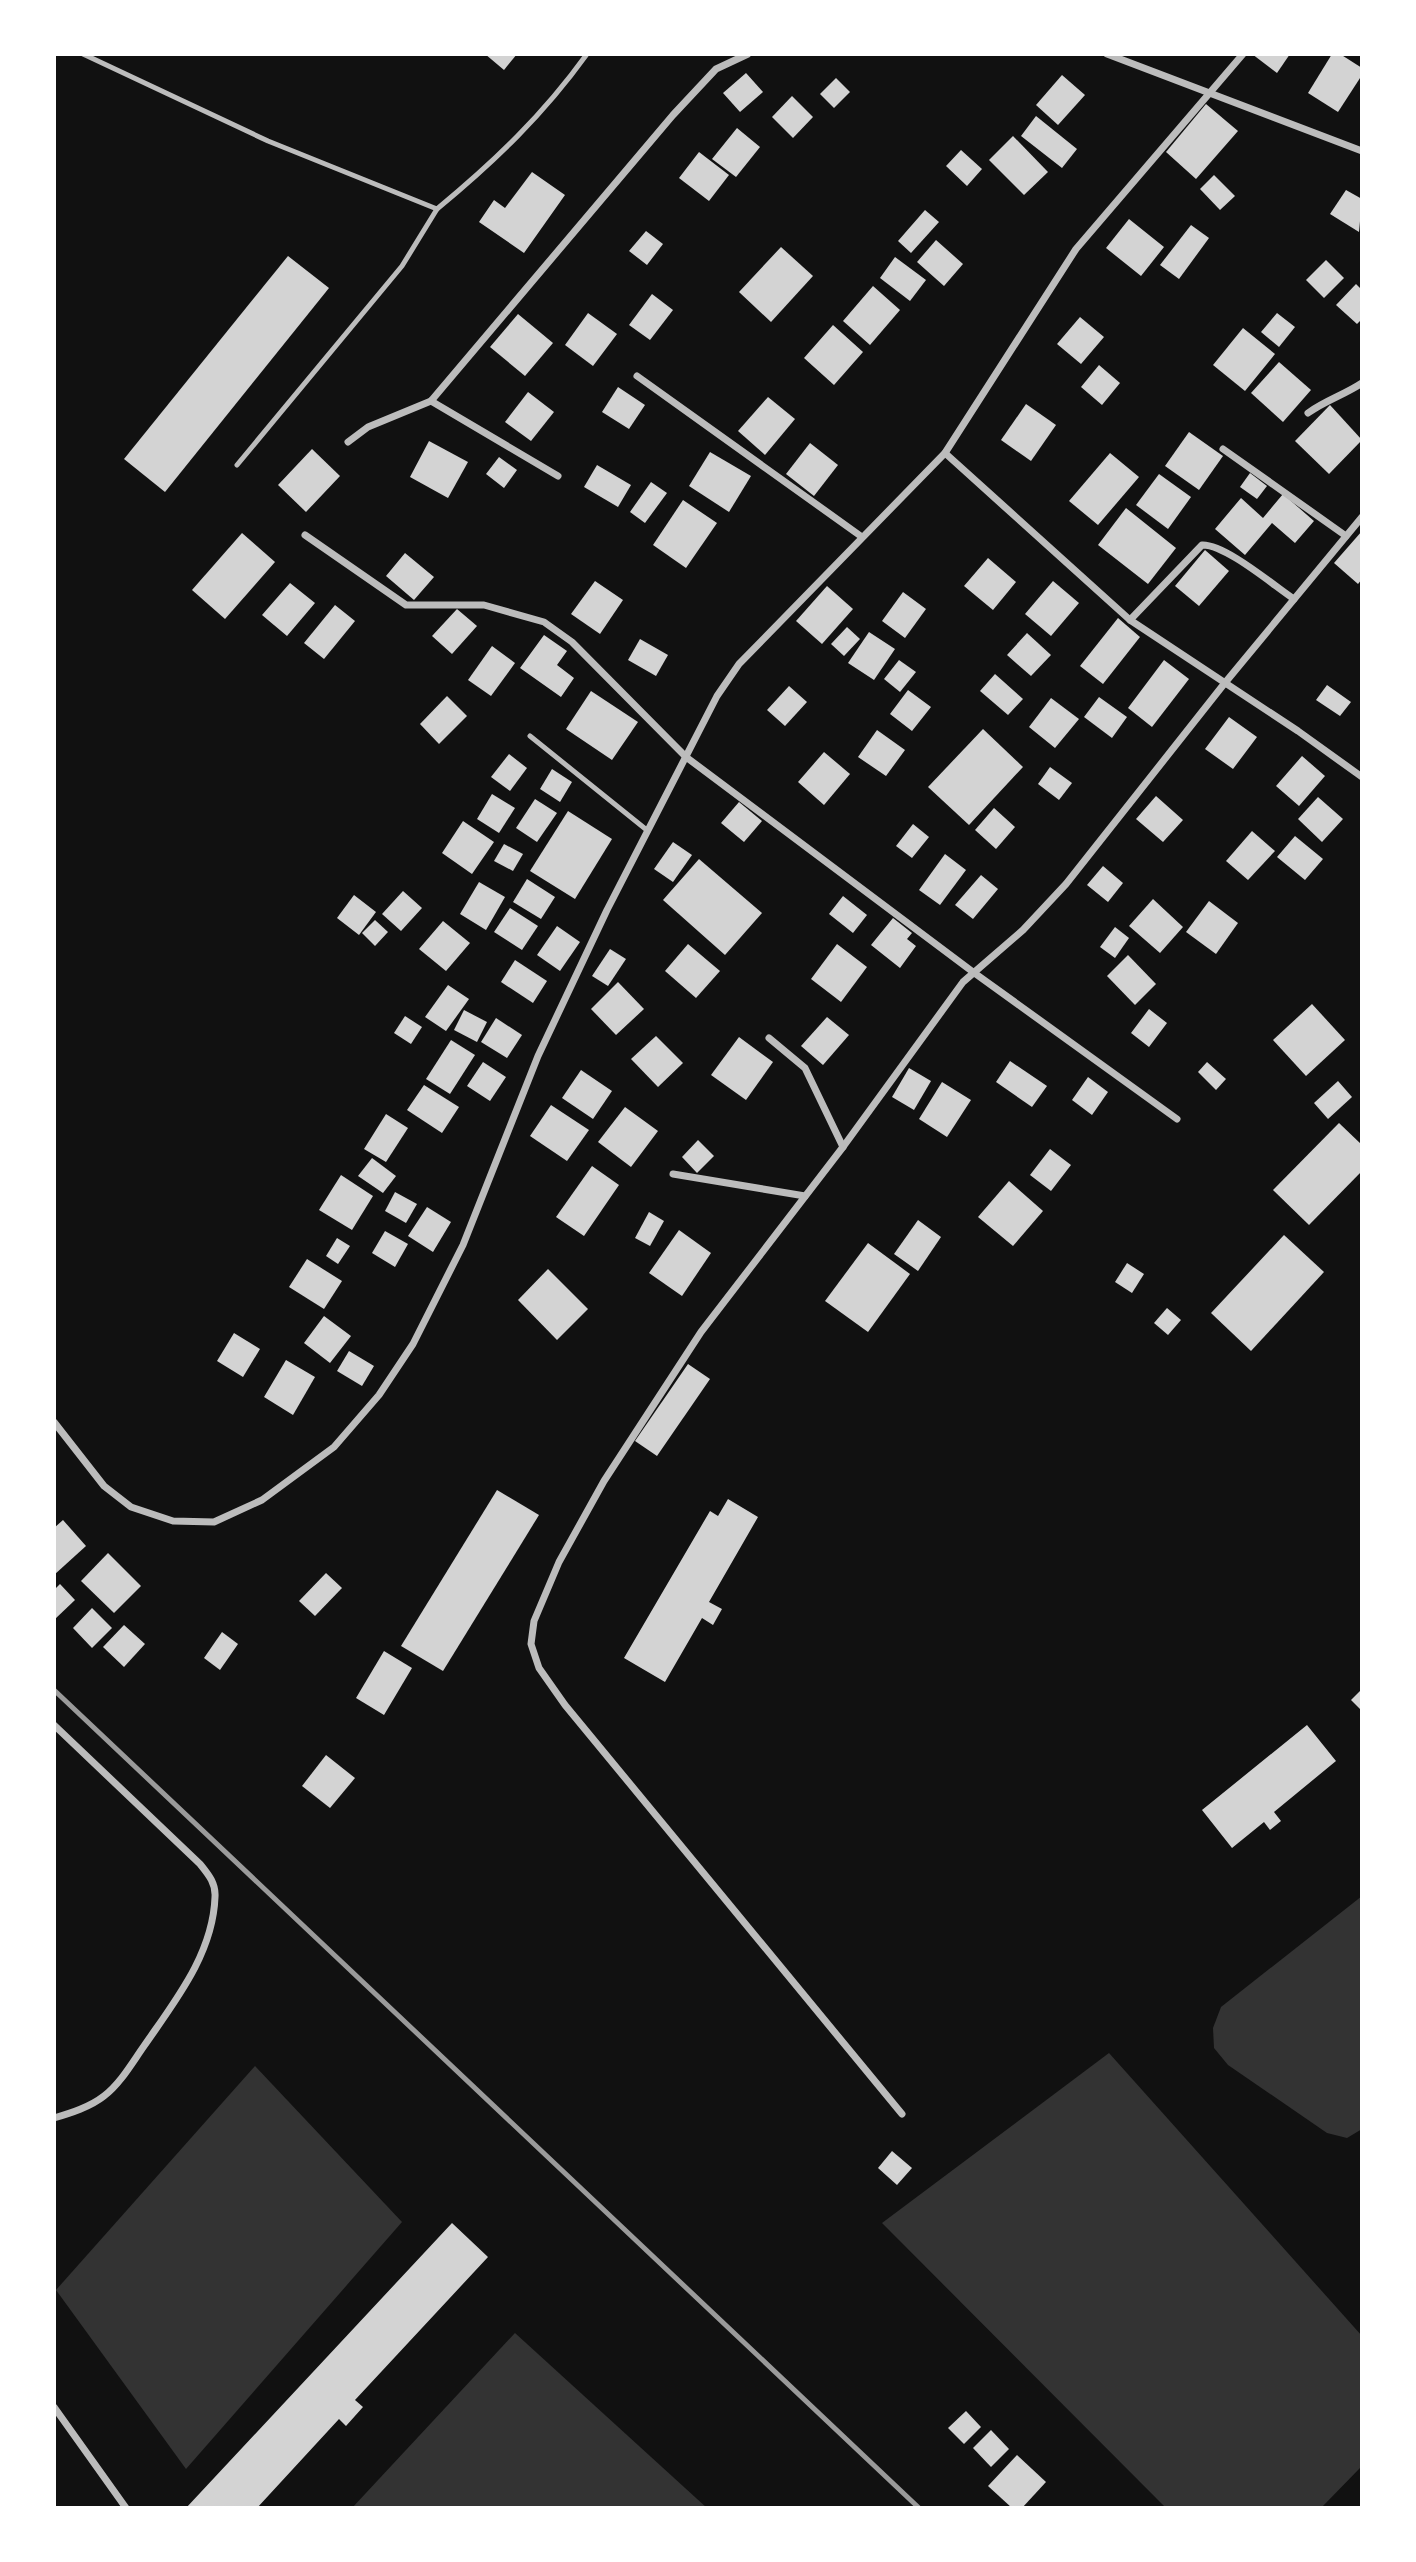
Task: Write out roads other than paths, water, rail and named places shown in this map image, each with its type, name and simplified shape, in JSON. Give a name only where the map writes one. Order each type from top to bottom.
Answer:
[{"type":"street","points":[[348,442],[368,427],[431,401],[673,115],[716,69],[748,54]]},
{"type":"street","points":[[1107,54],[1362,151]]},
{"type":"street","points":[[54,1422],[104,1486],[131,1507],[173,1521],[214,1522],[262,1500],[334,1447],[379,1395],[413,1345],[463,1245],[538,1055],[607,910],[717,696],[739,664],[944,453],[1076,249],[1243,54]]},
{"type":"street","points":[[637,376],[862,537]]},
{"type":"street","points":[[1308,413],[1327,399],[1346,394],[1362,383]]},
{"type":"street","points":[[431,401],[558,476]]},
{"type":"street","points":[[1223,449],[1346,536]]},
{"type":"street","points":[[944,453],[1130,620],[1298,730],[1362,777]]},
{"type":"street","points":[[902,2114],[565,1704],[539,1668],[531,1644],[534,1621],[559,1562],[604,1480],[701,1332],[973,972],[1023,930],[1066,884],[1224,684],[1362,517]]},
{"type":"street","points":[[304,535],[406,605],[484,605],[544,622],[572,642],[686,757],[973,972],[1177,1119]]},
{"type":"street","points":[[1130,620],[1202,545],[1211,545],[1294,599]]},
{"type":"street","points":[[769,1038],[805,1068],[843,1147]]},
{"type":"street","points":[[673,1174],[805,1196]]},
{"type":"street","points":[[54,1724],[200,1864],[212,1879],[215,1896],[209,1936],[186,1985],[127,2071],[105,2096],[83,2108],[54,2118]]},
{"type":"street","points":[[54,2407],[126,2508]]},
{"type":"lane","points":[[83,54],[268,141],[437,209]]},
{"type":"lane","points":[[237,465],[402,266],[437,209],[487,167],[551,103],[587,54]]},
{"type":"lane","points":[[530,736],[648,831]]},
{"type":"railway","points":[[54,1690],[919,2508]]}]
